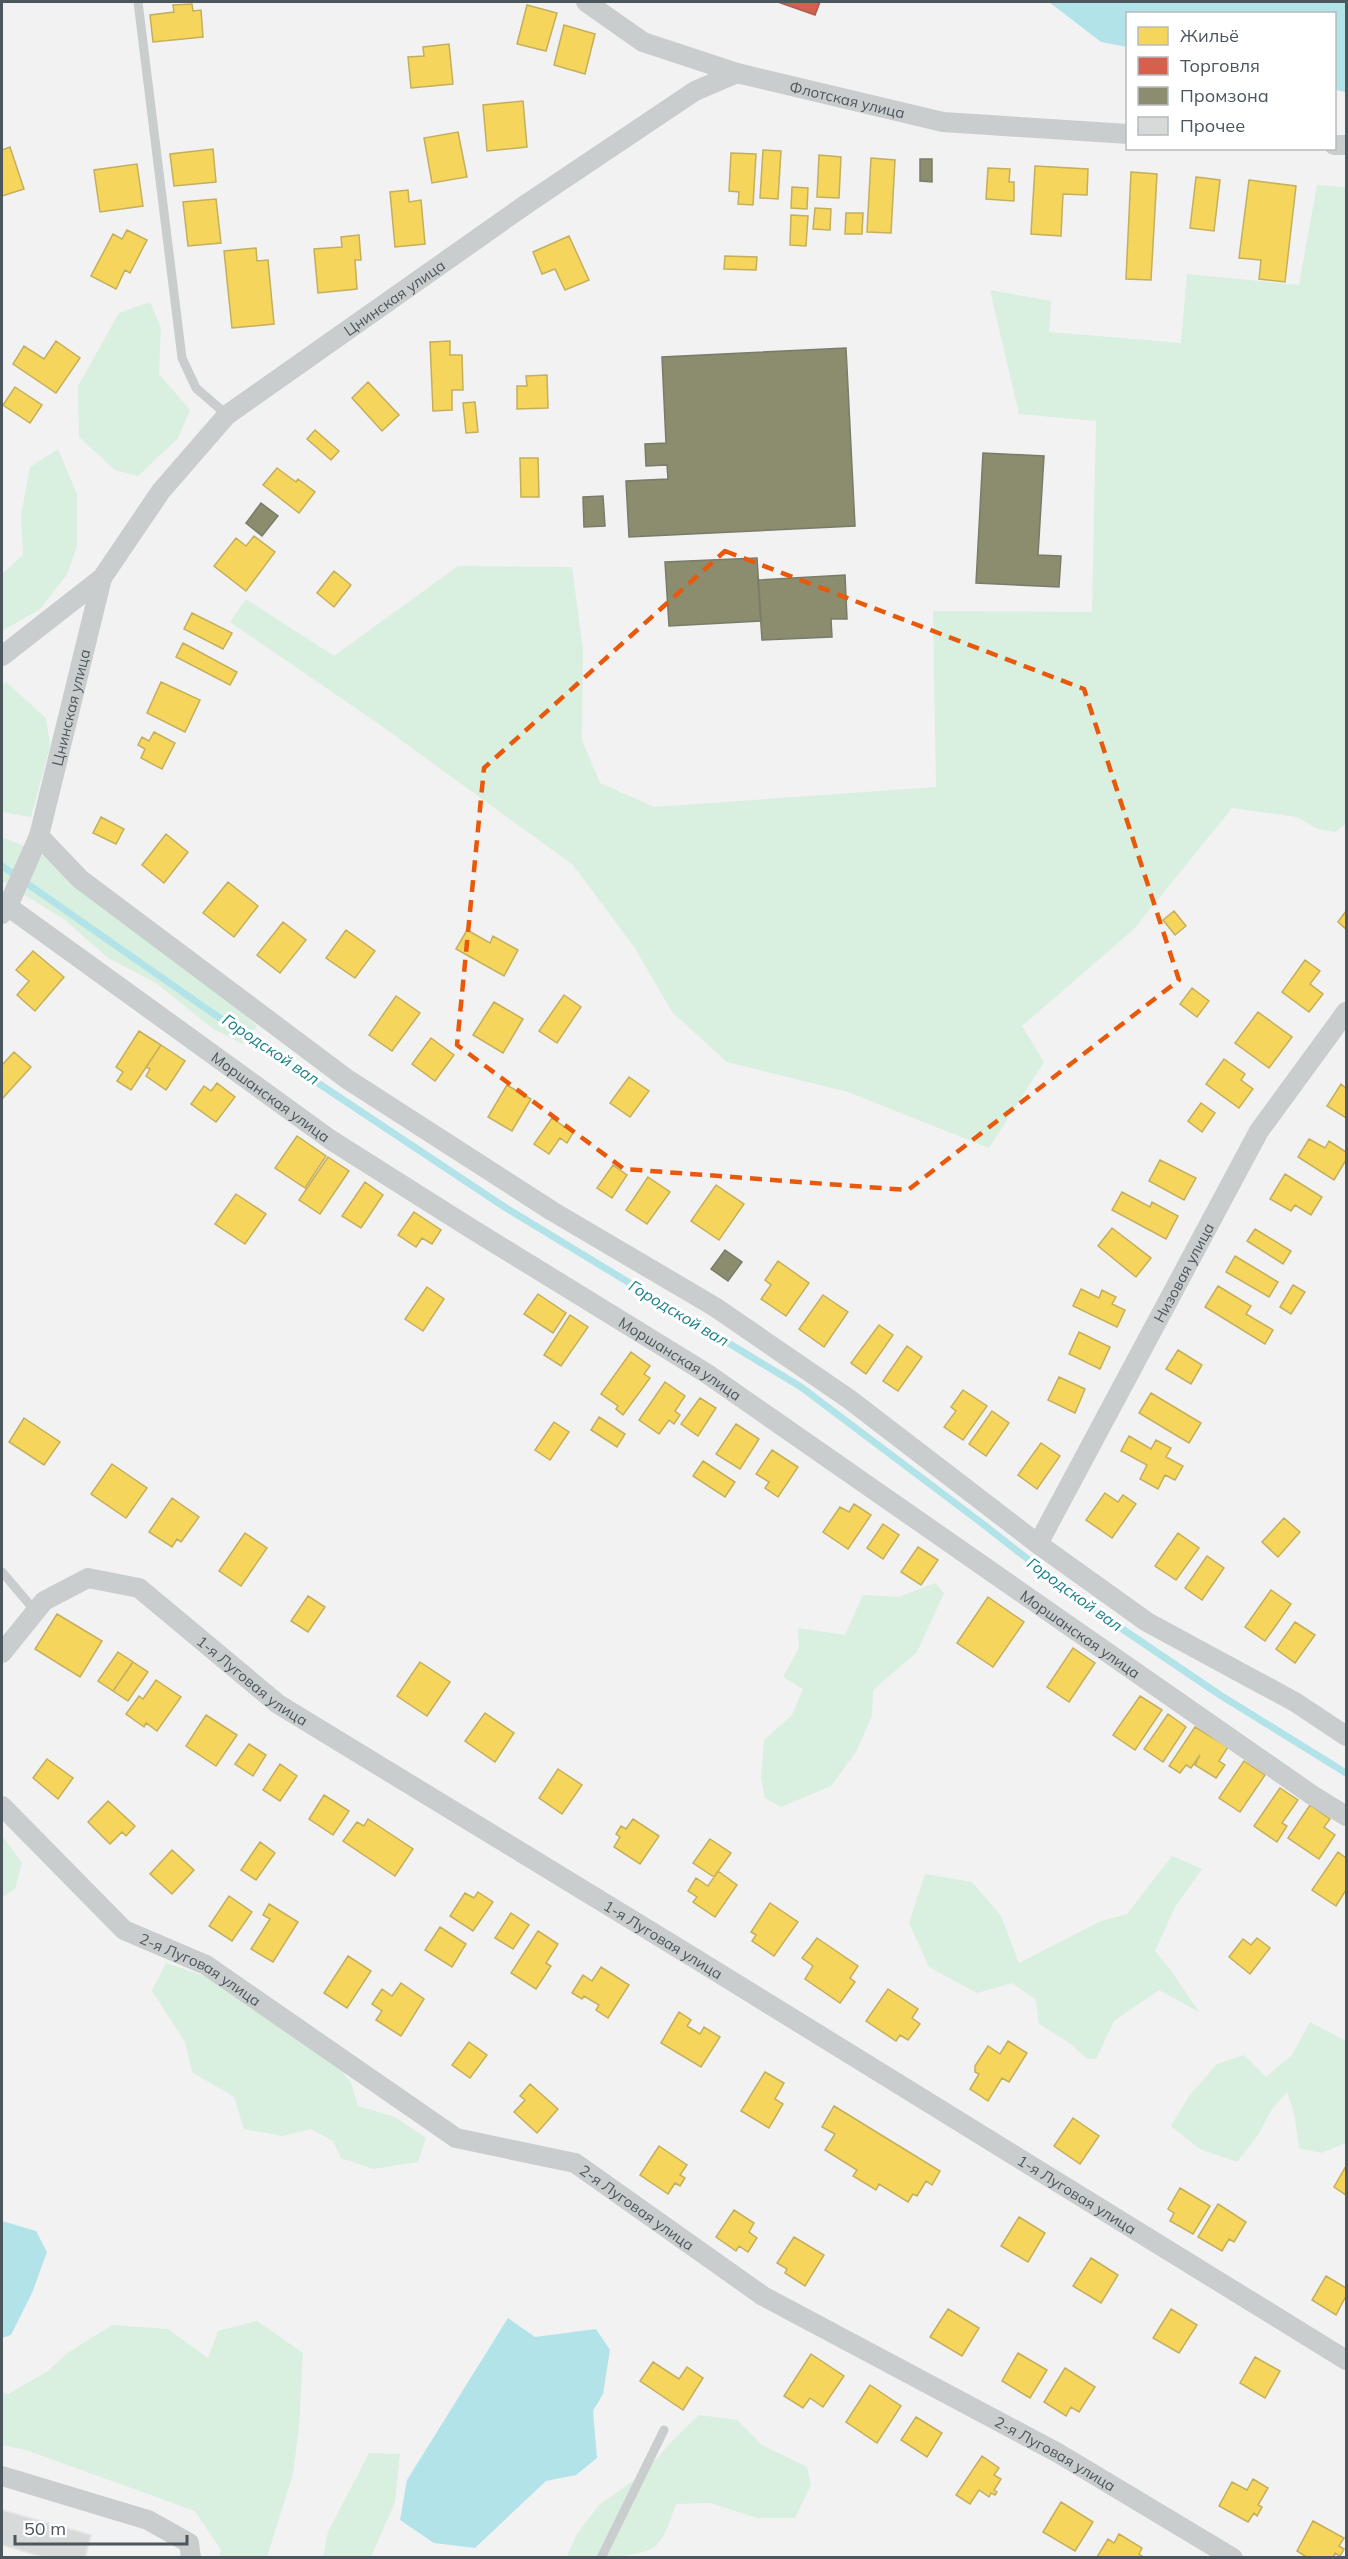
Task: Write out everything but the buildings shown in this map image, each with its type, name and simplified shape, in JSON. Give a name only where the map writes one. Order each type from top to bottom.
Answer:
[{"type":"street","name":"Флотская улица","points":[[586,2],[643,42],[737,73],[943,122],[1126,134]]},
{"type":"street","name":"Цнинская улица","points":[[2,656],[102,578],[160,491],[227,415],[528,203],[695,91],[737,73]]},
{"type":"street","name":"Цнинская улица","points":[[7,903],[39,836],[102,578]]},
{"type":"street","points":[[39,836],[80,879],[347,1079],[552,1211],[715,1306],[849,1399],[1038,1544],[1147,1622],[1295,1702],[1347,1736]]},
{"type":"street","name":"Моршанская улица","points":[[7,903],[331,1140],[706,1373],[1293,1781],[1347,1816]]},
{"type":"street","name":"Низовая улица","points":[[1038,1544],[1259,1131],[1347,1012]]},
{"type":"street","name":"1-я Луговая улица","points":[[2,1653],[44,1601],[88,1578],[139,1588],[278,1704],[1347,2360]]},
{"type":"street","name":"2-я Луговая улица","points":[[2,1806],[124,1930],[206,1965],[456,2138],[575,2163],[764,2296],[1058,2453],[1233,2558]]},
{"type":"street","points":[[2,2476],[148,2520],[189,2543],[191,2558]]},
{"type":"lane","points":[[138,2],[182,358],[196,388],[227,415]]},
{"type":"lane","points":[[2,1572],[36,1611]]},
{"type":"lane","points":[[601,2558],[664,2430]]},
{"type":"highlighted area","points":[[725,551],[1084,689],[1179,980],[908,1190],[624,1169],[457,1045],[484,768]]},
{"type":"green space","points":[[1317,185],[1346,187],[1346,824],[1335,832],[1318,829],[1297,817],[1232,808],[1134,929],[1022,1026],[1044,1062],[989,1148],[848,1092],[727,1062],[672,1012],[635,948],[573,865],[376,722],[230,622],[246,599],[334,656],[458,566],[572,567],[583,650],[582,740],[600,783],[654,807],[936,787],[933,611],[1092,612],[1096,421],[1019,414],[990,290],[1051,301],[1049,332],[1181,343],[1187,274],[1299,285]]},
{"type":"green space","points":[[150,302],[161,328],[159,374],[190,410],[178,438],[138,476],[115,470],[79,437],[78,386],[119,313]]},
{"type":"green space","points":[[58,449],[77,494],[77,547],[66,576],[40,609],[2,631],[2,574],[23,555],[21,516],[30,467]]},
{"type":"green space","points":[[6,682],[46,718],[50,746],[31,817],[2,812],[2,685]]},
{"type":"green space","points":[[2,837],[34,850],[66,870],[222,992],[257,1026],[242,1044],[212,1028],[156,983],[108,958],[65,920],[2,881]]},
{"type":"green space","points":[[935,1583],[944,1593],[917,1652],[873,1690],[872,1716],[856,1752],[831,1786],[781,1807],[765,1798],[761,1778],[764,1740],[792,1715],[803,1689],[783,1677],[799,1648],[798,1628],[845,1635],[863,1595],[899,1597]]},
{"type":"green space","points":[[2,1835],[22,1863],[15,1889],[2,1898]]},
{"type":"green space","points":[[1172,1856],[1202,1869],[1175,1907],[1155,1951],[1199,2012],[1159,1990],[1114,2021],[1096,2059],[1086,2058],[1071,2044],[1039,2024],[1036,2000],[1012,1983],[977,1993],[929,1967],[909,1923],[925,1874],[972,1882],[1001,1916],[1019,1963],[1101,1921],[1127,1914]]},
{"type":"green space","points":[[166,1963],[205,1976],[270,2010],[339,2068],[351,2083],[358,2106],[395,2117],[426,2138],[418,2162],[373,2169],[341,2158],[333,2141],[311,2129],[282,2136],[244,2129],[234,2097],[192,2072],[185,2042],[152,1991]]},
{"type":"green space","points":[[1310,2022],[1346,2041],[1346,2143],[1321,2153],[1299,2148],[1294,2112],[1287,2092],[1272,2109],[1258,2135],[1237,2162],[1200,2149],[1171,2126],[1189,2096],[1217,2064],[1244,2055],[1266,2077],[1292,2055]]},
{"type":"green space","points":[[257,2321],[303,2353],[299,2427],[293,2474],[267,2557],[219,2557],[221,2550],[195,2511],[26,2450],[2,2445],[2,2392],[8,2394],[48,2371],[66,2354],[112,2325],[168,2329],[208,2358],[218,2331]]},
{"type":"green space","points":[[699,2415],[737,2420],[762,2445],[807,2467],[811,2485],[795,2518],[757,2518],[710,2503],[676,2504],[663,2537],[656,2546],[649,2550],[627,2555],[566,2558],[577,2534],[599,2505],[644,2473]]},
{"type":"green space","points":[[369,2453],[400,2454],[395,2502],[371,2557],[323,2557],[328,2532]]},
{"type":"water","points":[[1049,2],[1346,2],[1346,92],[1336,90],[1336,12],[1126,12],[1126,47],[1101,42]]},
{"type":"water","points":[[2,2221],[36,2231],[47,2252],[32,2293],[11,2335],[2,2338]]},
{"type":"water","points":[[508,2318],[535,2337],[596,2329],[610,2350],[603,2394],[593,2411],[597,2458],[576,2475],[546,2481],[475,2548],[434,2543],[400,2520],[407,2480]]},
{"type":"waterway","name":"Городской вал","points":[[2,866],[211,1012],[506,1208],[801,1387],[1084,1603],[1220,1695],[1346,1773]]}]
